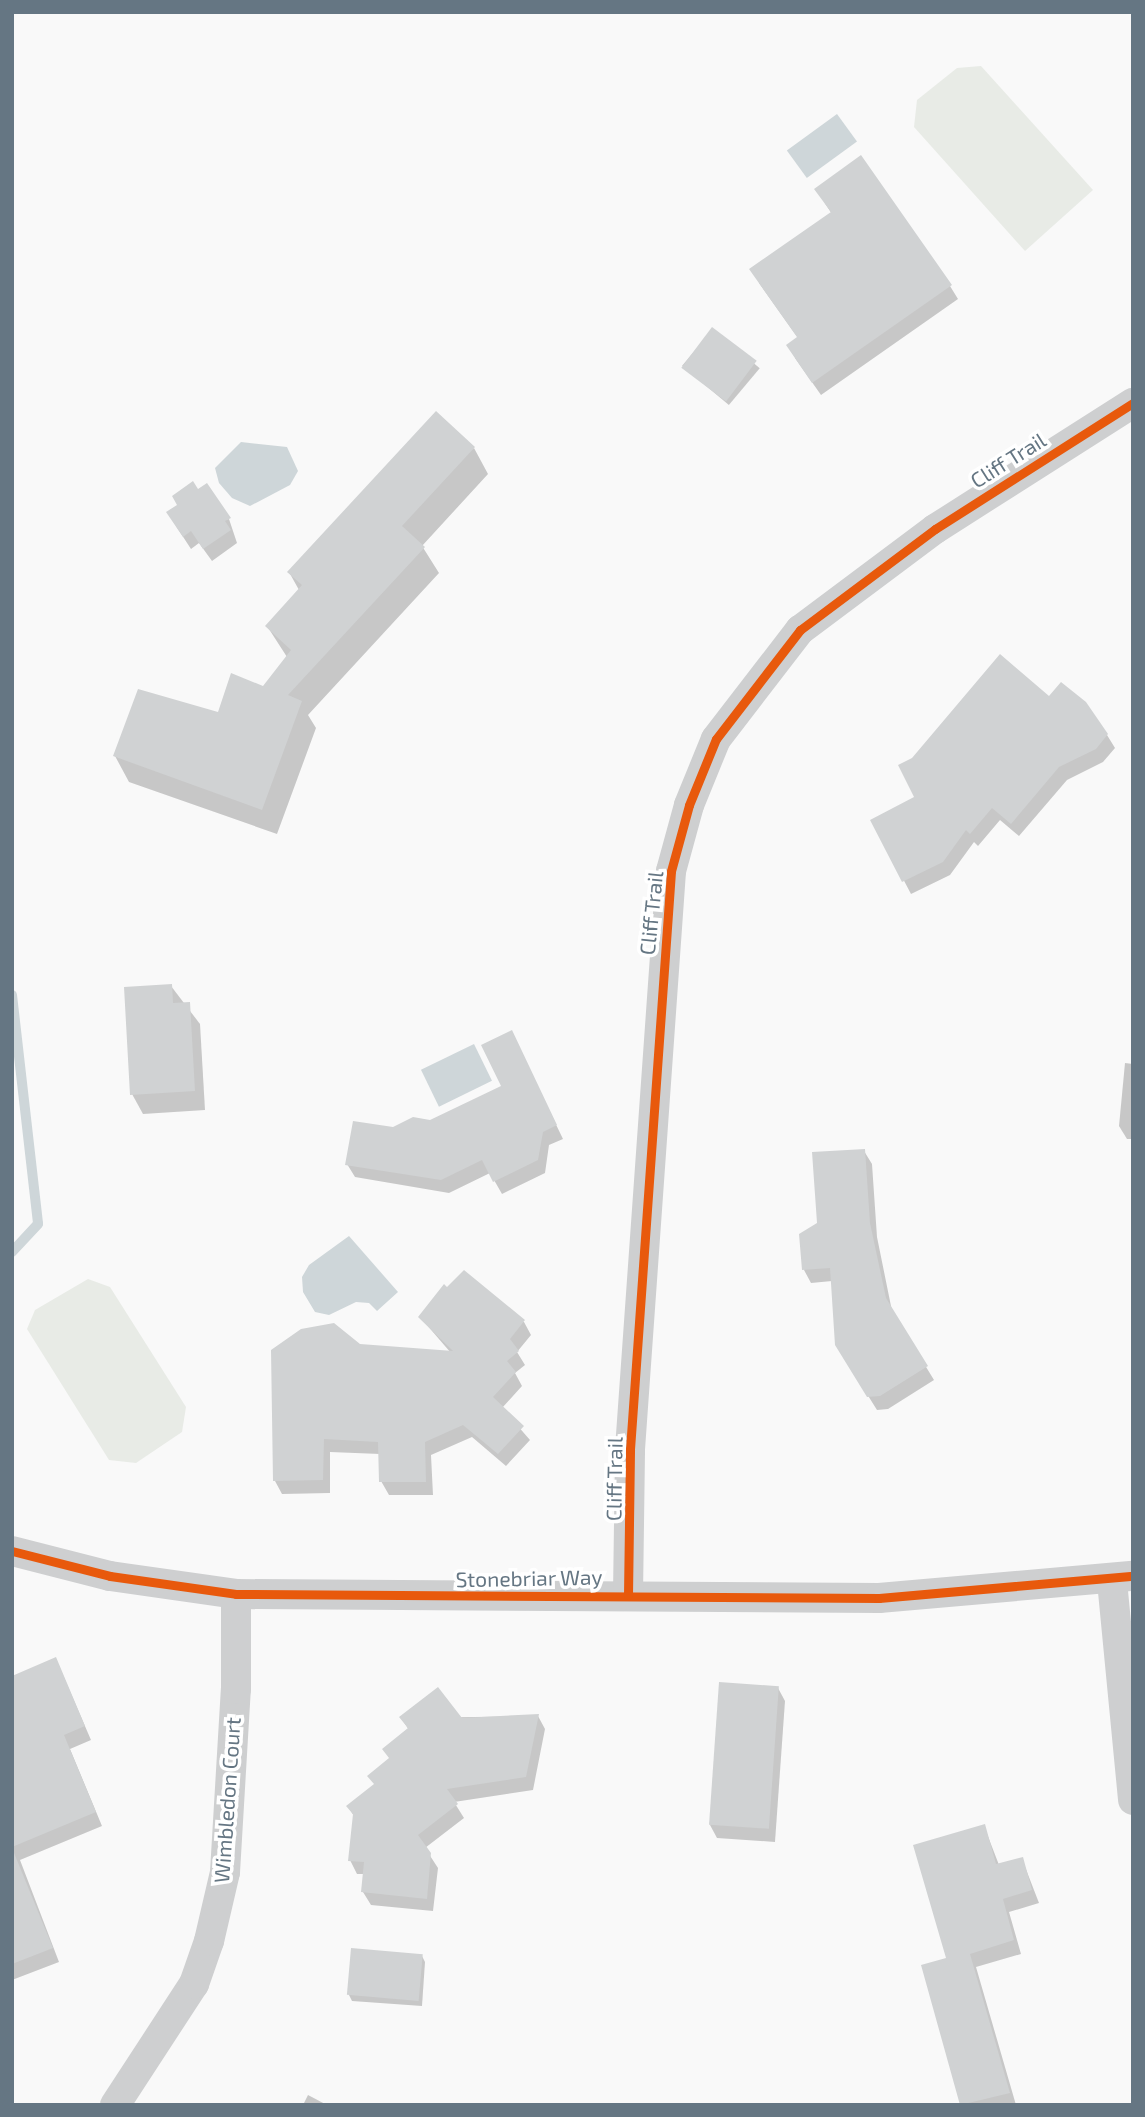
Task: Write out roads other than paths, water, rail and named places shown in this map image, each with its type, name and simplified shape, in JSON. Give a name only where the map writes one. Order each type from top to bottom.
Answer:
[{"type":"street","name":"Cliff Trail","points":[[628,1595],[630,1449],[671,871],[702,772],[716,739],[800,630],[897,554],[1133,402]]},
{"type":"street","name":"Stonebriar Way","points":[[12,1551],[110,1576],[236,1594],[879,1598],[1122,1578]]},
{"type":"street","points":[[1122,1578],[1133,1801]]},
{"type":"street","name":"Wimbledon Court","points":[[115,2105],[194,1984],[209,1941],[225,1871],[236,1689],[236,1594]]},
{"type":"waterway","points":[[12,995],[38,1224],[12,1252]]}]
